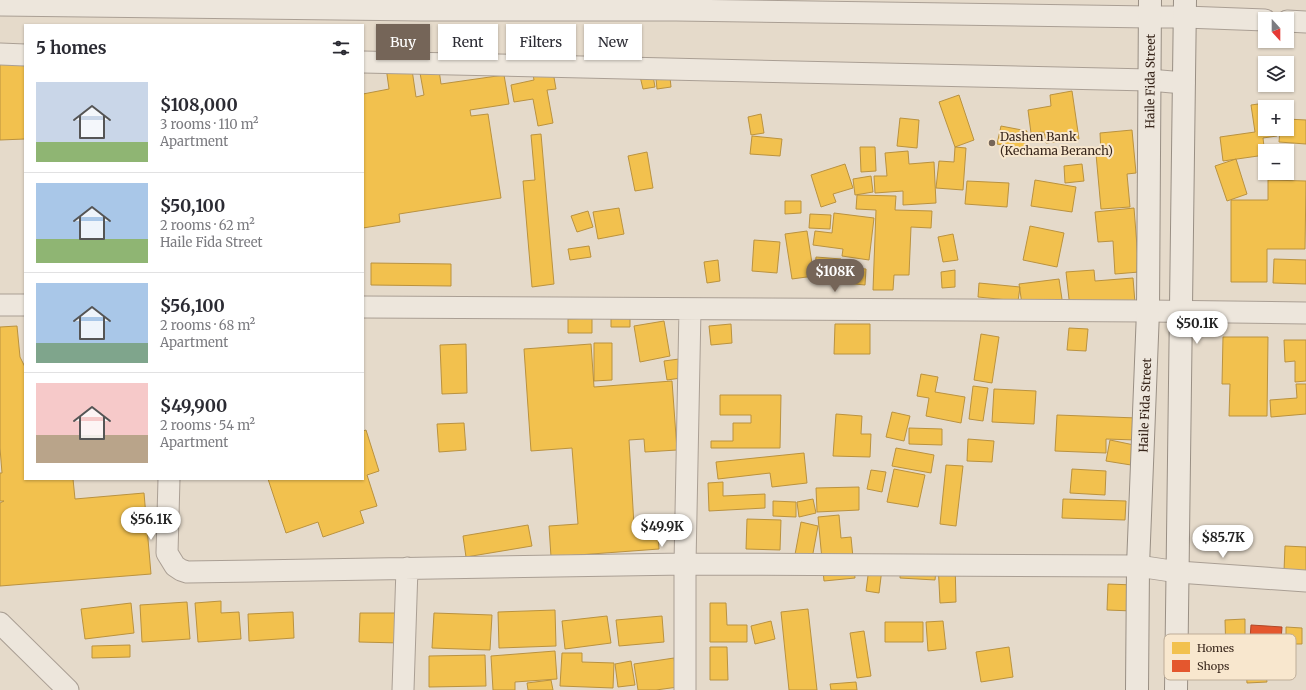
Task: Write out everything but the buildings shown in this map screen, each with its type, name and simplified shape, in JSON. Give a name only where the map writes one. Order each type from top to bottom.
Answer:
[{"type":"street","points":[[0,5],[156,3],[1185,8],[1258,19]]},
{"type":"street","points":[[1177,634],[1185,8]]},
{"type":"street","name":"Haile Fida Street","points":[[1137,690],[1138,566],[1148,311],[1150,9]]},
{"type":"street","points":[[1294,21],[1306,22]]},
{"type":"street","points":[[0,54],[24,55]]},
{"type":"street","points":[[364,62],[1150,80],[1184,83]]},
{"type":"street","points":[[0,305],[24,305]]},
{"type":"street","points":[[364,307],[1306,313]]},
{"type":"street","points":[[685,690],[685,564],[690,309]]},
{"type":"street","points":[[168,480],[167,553],[175,566],[187,572],[685,564],[1138,566],[1178,572],[1306,581]]},
{"type":"street","points":[[403,690],[407,568]]},
{"type":"street","points":[[0,623],[68,690]]},
{"type":"street","points":[[1176,680],[1176,690]]},
{"type":"place","name":"Dashen Bank (Kechama Beranch)","points":[[992,143]]}]
